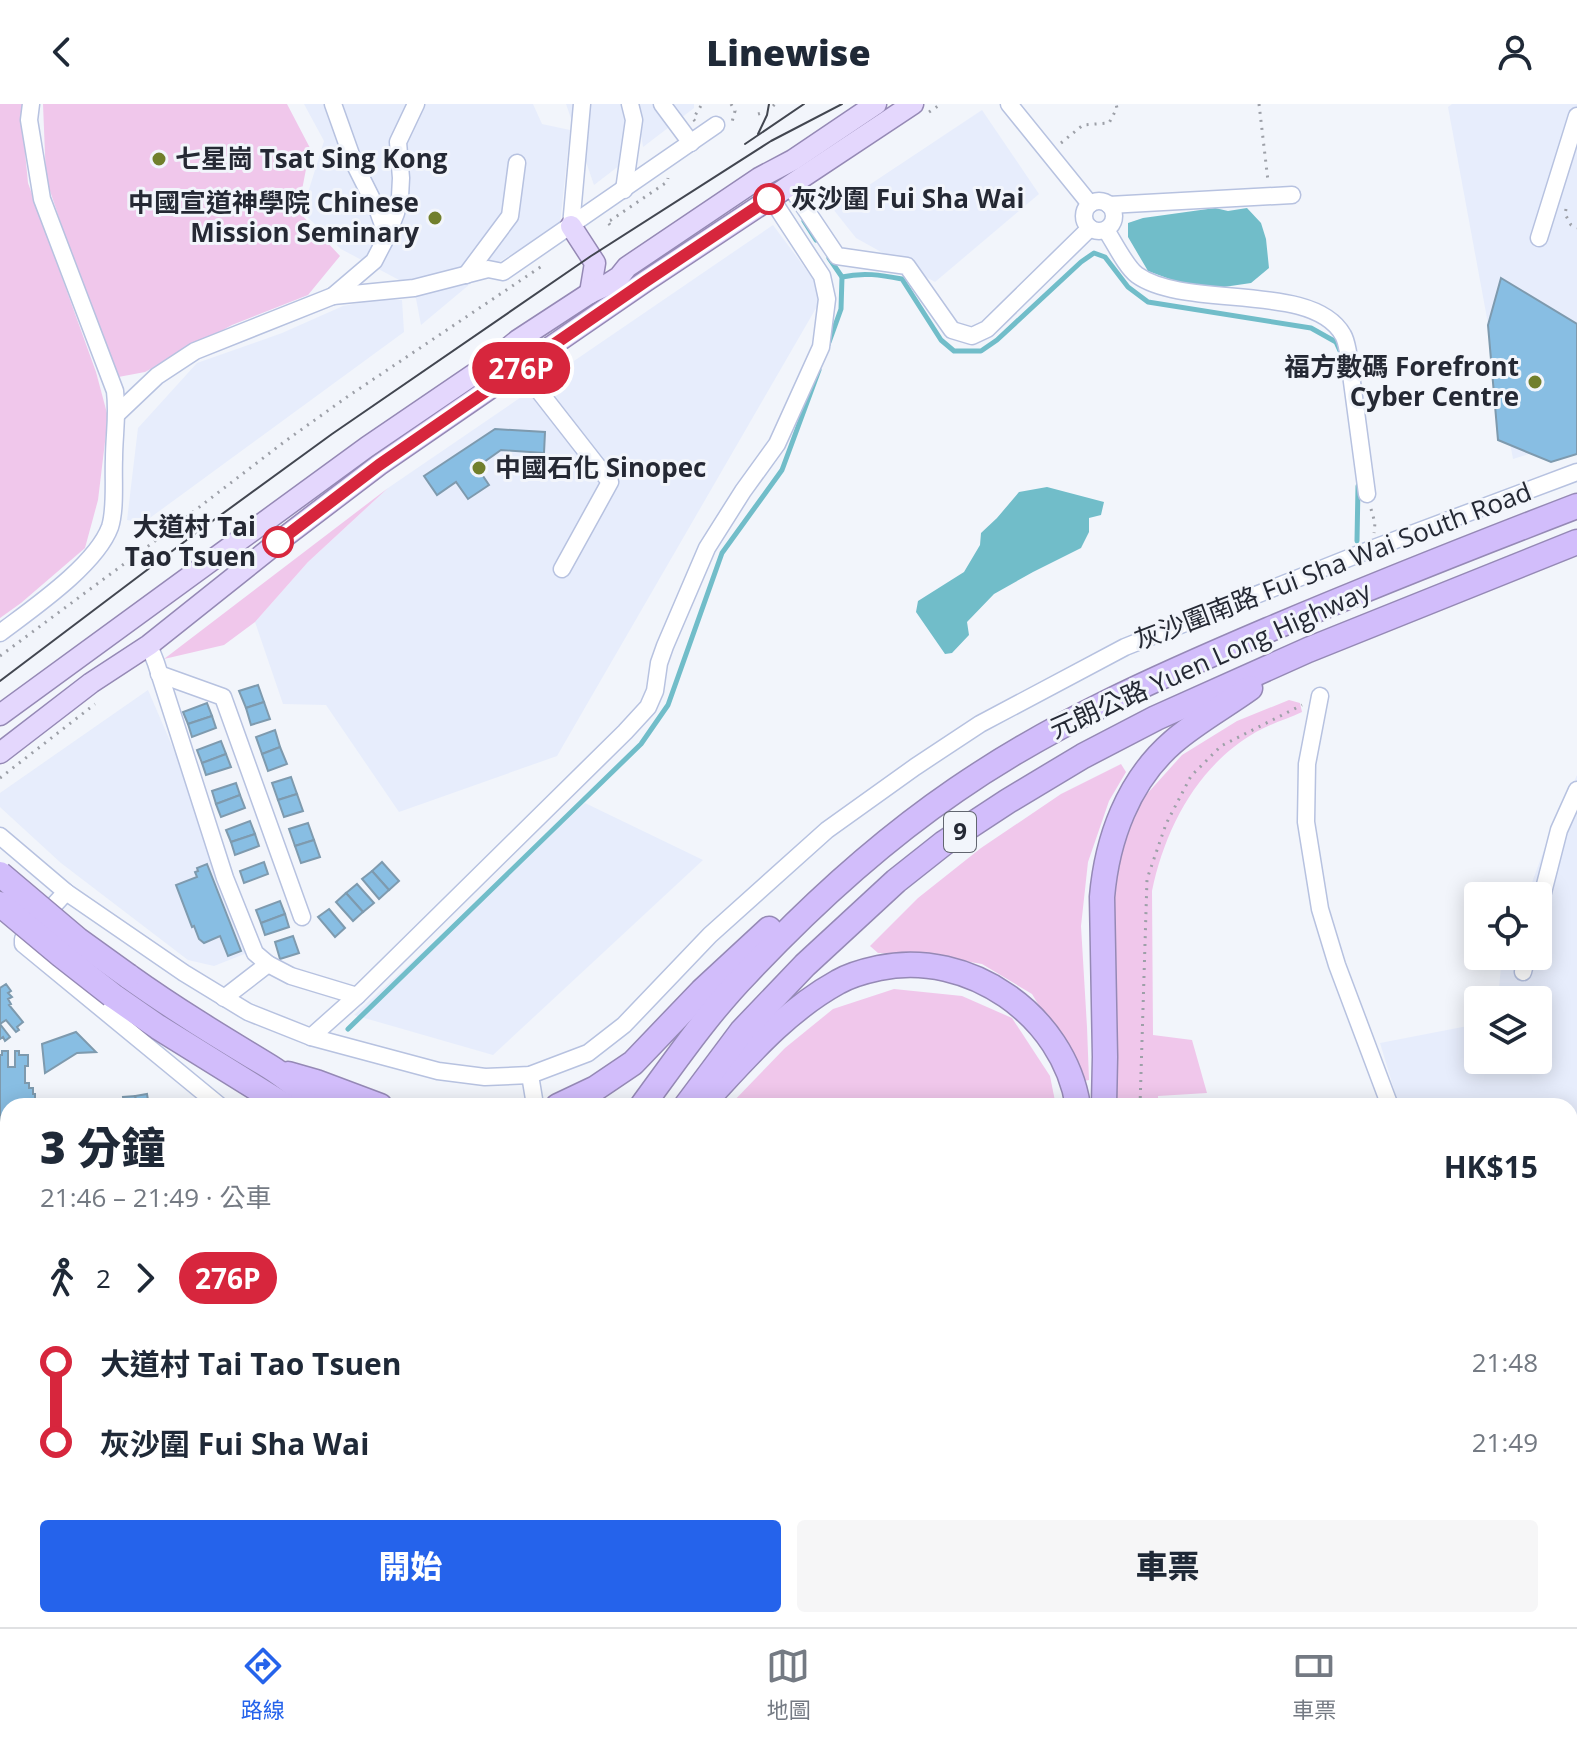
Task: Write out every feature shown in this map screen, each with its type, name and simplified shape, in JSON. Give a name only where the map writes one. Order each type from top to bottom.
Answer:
[{"type":"highway","name":"元朗公路 Yuen Long Highway","points":[[648,1098],[746,973],[854,869],[957,789],[1039,738],[1119,695],[1372,586],[1577,506]]},
{"type":"highway","name":"元朗公路 Yuen Long Highway","points":[[692,1098],[742,1031],[805,965],[880,895],[944,843],[1008,801],[1156,718],[1308,650],[1577,542]]},
{"type":"highway","points":[[1104,1098],[1102,897],[1108,853],[1123,811],[1145,773],[1174,741],[1308,650]]},
{"type":"highway","points":[[567,1098],[596,1088],[633,1063],[714,980],[769,930],[854,869]]},
{"type":"highway","points":[[0,874],[78,940],[158,1027],[272,1098]]},
{"type":"highway","points":[[0,904],[61,955],[120,986],[170,1006],[274,1070],[310,1098]]},
{"type":"highway","points":[[708,1098],[794,1012],[838,981],[861,972],[921,964],[971,977],[996,988],[1015,1002],[1056,1047],[1072,1079],[1076,1098]]},
{"type":"highway","points":[[274,1070],[359,1098]]},
{"type":"main road","points":[[0,715],[518,340],[619,277],[627,267],[759,178],[793,160],[876,104]]},
{"type":"main road","points":[[3,749],[91,683],[149,645],[341,493],[646,281],[913,104]]},
{"type":"main road","points":[[571,226],[595,263],[586,295]]},
{"type":"main road","points":[[595,263],[627,267]]},
{"type":"street","points":[[0,633],[85,565],[109,528],[112,515],[117,414],[115,391],[42,199],[29,120],[31,104]]},
{"type":"street","points":[[333,104],[354,163],[387,236]]},
{"type":"street","points":[[333,296],[374,261],[387,236],[400,197],[398,142],[416,104]]},
{"type":"street","points":[[571,226],[582,104]]},
{"type":"street","points":[[624,190],[634,120],[630,104]]},
{"type":"street","points":[[662,104],[691,143]]},
{"type":"street","points":[[1009,104],[1090,204]]},
{"type":"street","points":[[1539,238],[1577,116]]},
{"type":"street","points":[[117,414],[157,376],[195,351],[333,296],[414,288],[488,269],[503,272],[716,125]]},
{"type":"street","points":[[466,275],[510,216],[517,163]]},
{"type":"street","points":[[790,186],[837,256],[907,266],[952,330],[972,336],[987,329],[1098,229],[1113,223],[1114,213],[1109,205]]},
{"type":"street","points":[[1292,195],[1109,205],[1103,202],[1090,204],[1084,221],[1098,229],[1134,274],[1159,287],[1299,305],[1328,318],[1343,335],[1348,352],[1367,494]]},
{"type":"street","points":[[311,1037],[357,996],[648,707],[655,691],[665,646],[707,548],[777,444],[821,347],[827,299],[822,276],[771,198]]},
{"type":"street","points":[[521,368],[610,482],[562,569]]},
{"type":"street","name":"灰沙圍南路 Fui Sha Wai South Road","points":[[0,836],[66,892],[184,973],[248,1012],[311,1037],[438,1071],[485,1077],[530,1075],[588,1053],[624,1025],[710,935],[827,830],[980,724],[1125,647],[1374,548],[1577,472]]},
{"type":"street","points":[[149,645],[225,878],[255,953],[291,976],[357,996]]},
{"type":"street","points":[[159,674],[223,697],[302,917]]},
{"type":"street","points":[[1320,696],[1307,764],[1306,822],[1320,909],[1337,965],[1387,1098]]},
{"type":"street","points":[[1546,882],[1559,830],[1577,790]]},
{"type":"street","points":[[66,892],[23,939],[23,944],[210,1098]]},
{"type":"street","points":[[224,998],[268,964]]},
{"type":"street","points":[[530,1075],[542,1098]]},
{"type":"path","points":[[731,104],[735,111],[731,126],[736,123]]},
{"type":"path","points":[[1049,153],[1083,125],[1109,123],[1116,104]]},
{"type":"path","points":[[1259,104],[1270,196]]},
{"type":"path","points":[[758,114],[765,112]]},
{"type":"path","points":[[610,222],[667,182]]},
{"type":"path","points":[[1566,204],[1565,214],[1571,225],[1577,228]]},
{"type":"path","points":[[0,656],[284,442],[542,266]]},
{"type":"path","points":[[1367,494],[1375,523],[1374,548]]},
{"type":"path","points":[[1140,1098],[1147,879],[1166,824],[1191,776],[1221,746],[1320,696]]},
{"type":"shaded area","points":[[0,104],[23,104],[28,183],[96,372],[108,417],[98,500],[85,548],[0,618]]},
{"type":"shaded area","points":[[43,104],[287,104],[310,148],[298,211],[340,256],[308,295],[232,325],[145,372],[113,378],[46,179]]},
{"type":"shaded area","name":"中國宣道神學院 Chinese Mission Seminary","points":[[304,104],[533,104],[542,124],[570,130],[560,224],[488,269],[421,325],[414,288],[341,249],[302,212],[324,141]]},
{"type":"shaded area","points":[[566,104],[621,104],[626,120],[620,165],[594,185]]},
{"type":"shaded area","points":[[636,104],[694,104],[694,108],[643,147]]},
{"type":"shaded area","points":[[1452,104],[1577,104],[1577,439],[1513,459],[1448,107]]},
{"type":"shaded area","points":[[982,110],[1039,194],[935,282],[856,238],[833,209]]},
{"type":"shaded area","points":[[773,225],[814,280],[819,303],[557,756],[399,812],[326,705],[283,704],[255,622],[308,562],[388,488]]},
{"type":"shaded area","points":[[380,299],[402,300],[404,332],[143,523],[127,520],[138,428],[197,363],[282,333],[343,306]]},
{"type":"shaded area","points":[[388,488],[308,562],[255,622],[224,645],[164,659]]},
{"type":"shaded area","points":[[148,690],[182,769],[247,953],[214,966],[188,960],[61,863],[0,807],[0,793]]},
{"type":"shaded area","points":[[1289,700],[1300,703],[1302,712],[1261,729],[1235,746],[1201,780],[1175,822],[1152,891],[1153,1035],[1192,1040],[1207,1093],[1158,1098],[1111,1098],[1109,936],[1115,863],[1137,805],[1182,755],[1237,721]]},
{"type":"shaded area","points":[[1121,764],[1126,772],[1109,801],[1088,862],[1081,926],[1089,1080],[1080,1082],[1061,1042],[1032,994],[982,964],[934,956],[878,953],[870,946],[918,898],[981,848],[1061,794]]},
{"type":"shaded area","points":[[1577,775],[1577,1098],[1397,1098],[1380,1043],[1464,1027],[1464,1074],[1552,1074],[1552,986],[1499,986],[1501,970],[1552,970],[1552,882],[1532,882]]},
{"type":"shaded area","points":[[585,803],[703,860],[493,1055],[354,1015]]},
{"type":"shaded area","points":[[894,989],[962,996],[1012,1018],[1050,1076],[1054,1098],[737,1098],[785,1048],[833,1009]]},
{"type":"water","points":[[1215,208],[1228,211],[1247,208],[1261,223],[1269,268],[1251,283],[1217,288],[1175,281],[1148,271],[1128,237],[1128,223]]},
{"type":"water","points":[[1047,487],[1104,502],[1101,515],[1089,518],[1089,532],[1081,548],[994,594],[967,622],[969,635],[952,653],[945,654],[916,612],[918,601],[964,572],[980,545],[981,533],[1019,492]]},
{"type":"building","name":"福方數碼 Forefront Cyber Centre","points":[[1501,278],[1577,324],[1577,454],[1551,462],[1498,440],[1488,325]]},
{"type":"building","points":[[495,429],[545,432],[544,453],[501,450],[477,467],[489,485],[468,499],[456,482],[437,495],[424,476]]},
{"type":"building","points":[[258,685],[264,702],[246,708],[239,691]]},
{"type":"building","points":[[264,702],[270,719],[251,725],[246,708]]},
{"type":"building","points":[[207,703],[212,716],[188,724],[183,712]]},
{"type":"building","points":[[212,716],[216,728],[192,737],[188,724]]},
{"type":"building","points":[[275,730],[280,747],[262,754],[256,737]]},
{"type":"building","points":[[221,741],[226,754],[202,763],[197,750]]},
{"type":"building","points":[[280,747],[287,764],[268,771],[262,754]]},
{"type":"building","points":[[226,754],[231,767],[206,775],[202,763]]},
{"type":"building","points":[[291,777],[297,794],[278,800],[272,783]]},
{"type":"building","points":[[236,783],[240,795],[216,804],[212,791]]},
{"type":"building","points":[[297,794],[303,811],[284,817],[278,800]]},
{"type":"building","points":[[240,795],[245,808],[221,817],[216,804]]},
{"type":"building","points":[[250,821],[255,834],[231,842],[226,830]]},
{"type":"building","points":[[308,823],[314,840],[295,846],[289,829]]},
{"type":"building","points":[[255,834],[259,846],[235,855],[231,842]]},
{"type":"building","points":[[314,840],[320,857],[301,863],[295,846]]},
{"type":"building","points":[[264,862],[268,874],[244,883],[240,871]]},
{"type":"building","points":[[382,862],[399,881],[389,890],[372,871]]},
{"type":"building","points":[[207,864],[241,951],[228,956],[220,936],[204,943],[199,939],[176,885],[197,877],[197,868]]},
{"type":"building","points":[[372,871],[389,890],[379,899],[362,879]]},
{"type":"building","points":[[357,884],[374,903],[363,912],[346,893]]},
{"type":"building","points":[[346,893],[363,912],[353,921],[336,902]]},
{"type":"building","points":[[280,901],[285,914],[261,923],[256,910]]},
{"type":"building","points":[[329,909],[345,928],[335,937],[318,917]]},
{"type":"building","points":[[285,914],[289,927],[265,935],[261,923]]},
{"type":"building","points":[[293,936],[299,953],[280,959],[275,942]]},
{"type":"building","points":[[6,984],[12,997],[8,999],[9,1005],[23,1022],[16,1032],[6,1020],[0,1024],[0,988]]},
{"type":"building","points":[[0,1024],[10,1037],[5,1041],[3,1037],[0,1039]]},
{"type":"building","points":[[76,1032],[96,1052],[77,1053],[45,1073],[42,1044]]},
{"type":"building","points":[[2,1051],[8,1051],[8,1067],[15,1067],[15,1051],[19,1051],[19,1055],[28,1055],[25,1083],[33,1088],[35,1098],[0,1098]]},
{"type":"waterway","points":[[804,221],[816,240]]},
{"type":"waterway","points":[[842,277],[865,274],[902,279],[941,340],[954,351],[981,351],[1094,253],[1105,257],[1128,287],[1148,302],[1311,328],[1336,342],[1341,353]]},
{"type":"waterway","points":[[828,345],[841,309],[842,277],[829,258]]},
{"type":"waterway","points":[[348,1029],[641,744],[668,705],[722,553],[782,470],[819,370]]},
{"type":"waterway","points":[[1357,541],[1358,486]]},
{"type":"tram line","points":[[758,134],[769,104]]},
{"type":"tram line","points":[[745,144],[804,104]]},
{"type":"tram line","points":[[0,681],[332,434],[591,256],[771,141],[842,104]]},
{"type":"bus line","name":"276P","points":[[278,542],[379,465],[769,199]]},
{"type":"place","name":"七星崗 Tsat Sing Kong","points":[[159,159]]},
{"type":"place","name":"灰沙圍 Fui Sha Wai","points":[[769,199]]},
{"type":"place","name":"中國宣道神學院 Chinese Mission Seminary","points":[[435,218]]},
{"type":"place","name":"福方數碼 Forefront Cyber Centre","points":[[1535,382]]},
{"type":"place","name":"中國石化 Sinopec","points":[[479,468]]},
{"type":"place","name":"大道村 Tai Tao Tsuen","points":[[278,542]]}]
